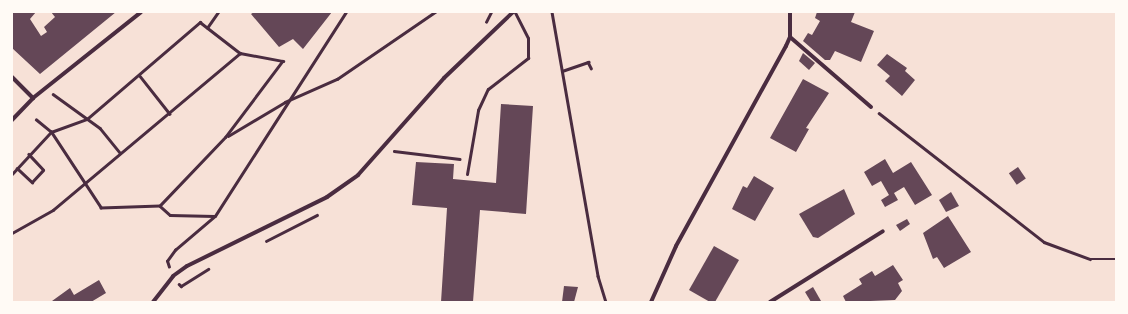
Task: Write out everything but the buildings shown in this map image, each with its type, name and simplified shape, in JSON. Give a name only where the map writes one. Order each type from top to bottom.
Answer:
[{"type":"street","points":[[12,120],[33,98],[141,12]]},
{"type":"street","points":[[153,302],[173,276],[327,197],[358,176],[444,78],[514,12]]},
{"type":"street","points":[[651,302],[676,246],[790,37],[790,12]]},
{"type":"street","points":[[790,37],[871,107]]},
{"type":"street","points":[[12,77],[33,98]]},
{"type":"street","points":[[770,302],[883,231]]},
{"type":"lane","points":[[467,174],[468,160],[478,110],[488,89],[528,58],[528,38],[514,12]]},
{"type":"path","points":[[208,28],[218,12]]},
{"type":"path","points":[[173,276],[167,261],[214,216],[346,12]]},
{"type":"path","points":[[226,137],[289,101],[337,79],[434,12]]},
{"type":"path","points":[[552,12],[598,276],[606,302]]},
{"type":"path","points":[[12,174],[51,132],[87,120],[140,76],[200,22],[240,53],[283,61],[226,137],[160,206]]},
{"type":"path","points":[[12,233],[53,210],[84,181],[170,114],[240,53]]},
{"type":"path","points":[[562,71],[588,62],[591,68]]},
{"type":"path","points":[[140,76],[170,114]]},
{"type":"path","points":[[45,88],[100,128],[120,153]]},
{"type":"path","points":[[871,107],[1044,242],[1090,259],[1116,259]]},
{"type":"path","points":[[36,120],[51,132],[101,208],[160,206],[170,215],[214,216]]},
{"type":"path","points":[[394,151],[468,160]]},
{"type":"path","points":[[17,168],[32,182],[43,170],[29,155]]}]
